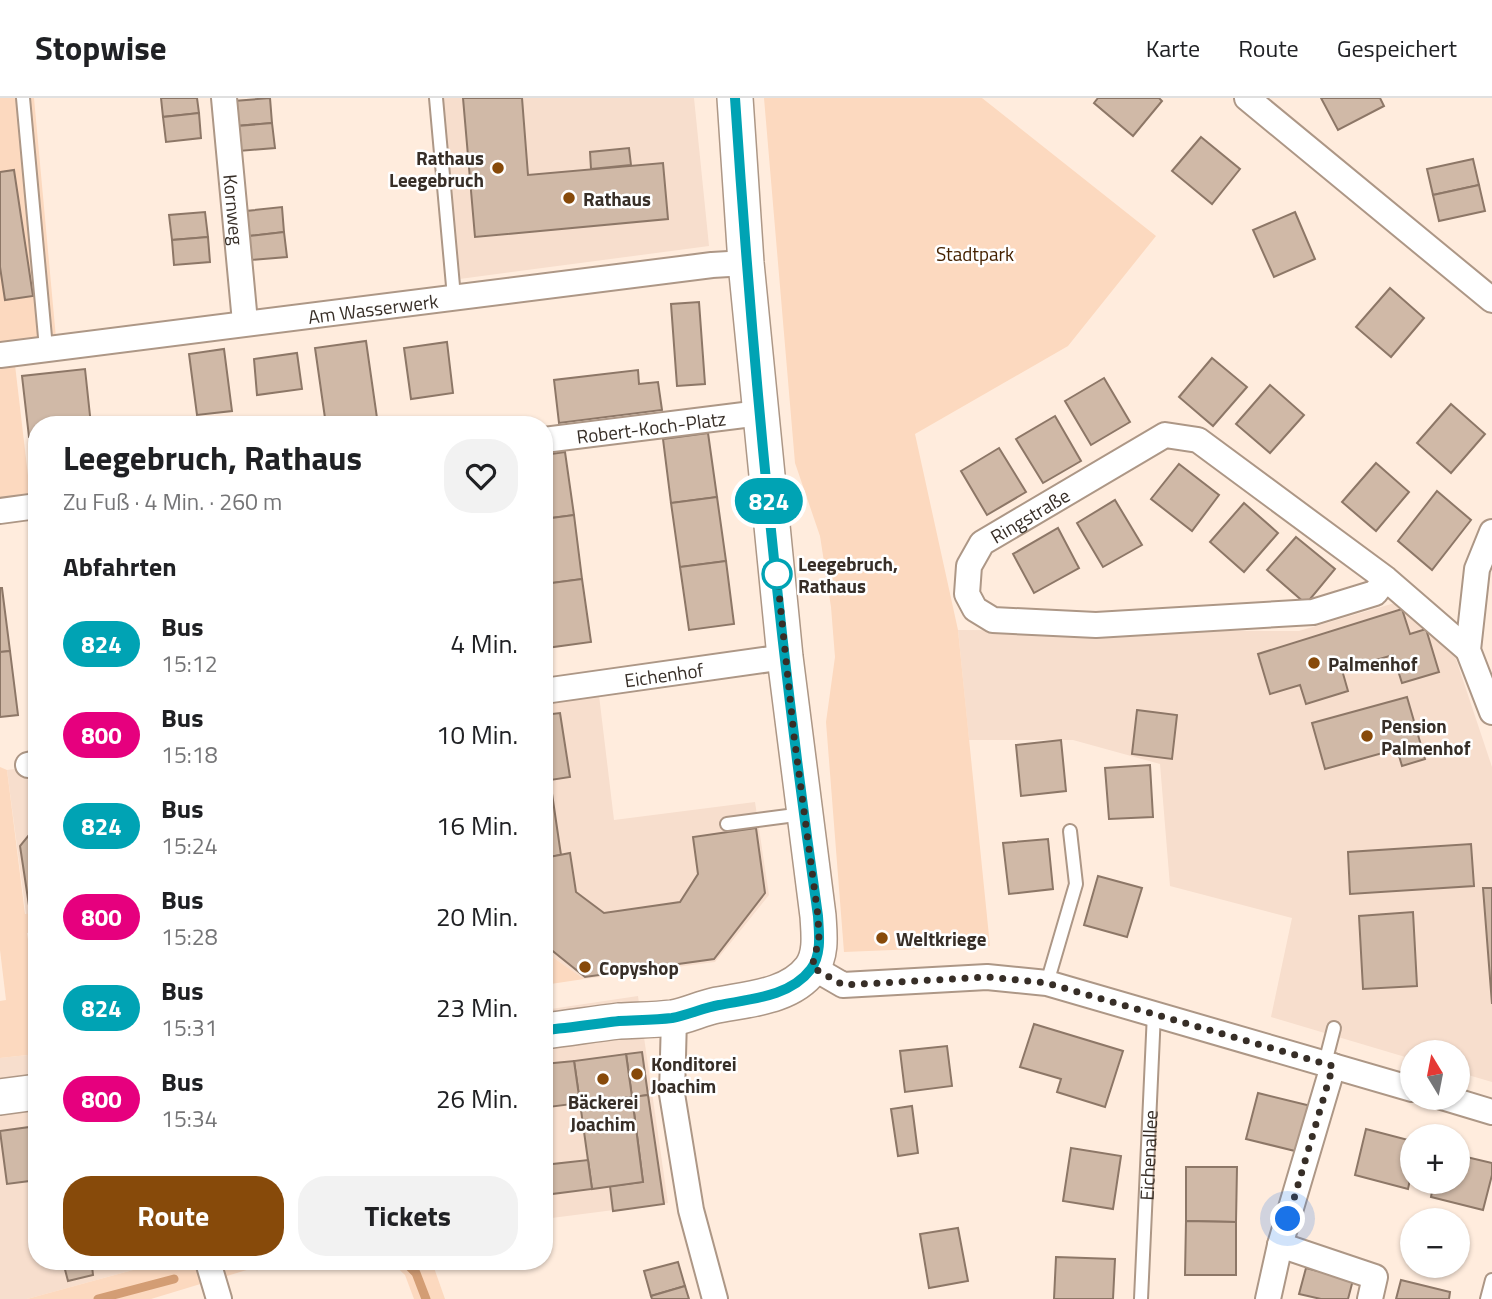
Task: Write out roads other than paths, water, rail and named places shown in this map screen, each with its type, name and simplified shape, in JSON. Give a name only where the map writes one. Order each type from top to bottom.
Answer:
[{"type":"street","name":"Kornweg","points":[[224,98],[245,323]]},
{"type":"street","points":[[553,1030],[617,1021],[674,1018],[768,995],[788,988],[812,967],[817,957],[819,928],[785,657],[760,413],[735,98]]},
{"type":"street","points":[[1247,98],[1492,300]]},
{"type":"street","name":"Am Wasserwerk","points":[[0,355],[712,264],[746,263]]},
{"type":"street","name":"Robert-Koch-Platz","points":[[553,439],[760,413]]},
{"type":"street","name":"Ringstraße","points":[[1386,579],[1375,593],[1313,612],[1097,625],[993,620],[975,609],[967,594],[966,582],[968,566],[982,543],[1165,435],[1198,440],[1386,579],[1468,650]]},
{"type":"street","points":[[0,511],[28,507]]},
{"type":"street","name":"Ringstraße","points":[[1492,532],[1477,569],[1468,650],[1492,712]]},
{"type":"street","name":"Eichenhof","points":[[553,690],[785,657]]},
{"type":"street","points":[[812,967],[843,985],[988,977],[1047,983],[1400,1086]]},
{"type":"street","points":[[674,1018],[672,1094],[691,1210],[715,1299]]},
{"type":"street","points":[[1268,1299],[1329,1065]]},
{"type":"street","points":[[0,1097],[28,1093]]},
{"type":"street","points":[[1470,1105],[1492,1112]]},
{"type":"street","points":[[1280,1245],[1376,1277],[1370,1299]]},
{"type":"street","points":[[210,1270],[219,1299]]},
{"type":"lane","points":[[23,98],[46,348]]},
{"type":"lane","points":[[436,98],[454,297]]},
{"type":"lane","points":[[727,824],[803,814]]},
{"type":"lane","points":[[1047,983],[1076,884],[1070,831]]},
{"type":"lane","name":"Eichenallee","points":[[1141,1299],[1154,1013]]},
{"type":"lane","points":[[1329,1065],[1334,1028]]},
{"type":"lane","points":[[1487,1299],[1492,1280]]},
{"type":"waterway","points":[[413,1270],[426,1299]]},
{"type":"waterway","points":[[98,1299],[174,1279]]},
{"type":"place","name":"Rathaus Leegebruch","points":[[498,168]]},
{"type":"place","name":"Rathaus","points":[[569,198]]},
{"type":"place","name":"Leegebruch, Rathaus","points":[[777,574]]},
{"type":"place","name":"Palmenhof","points":[[1314,663]]},
{"type":"place","name":"Pension Palmenhof","points":[[1367,736]]},
{"type":"place","name":"Weltkriege","points":[[882,938]]},
{"type":"place","name":"Copyshop","points":[[585,967]]},
{"type":"place","name":"Konditorei Joachim","points":[[637,1074]]},
{"type":"place","name":"Bäckerei Joachim","points":[[603,1079]]},
{"type":"park label","name":"Stadtpark","points":[[975,253]]}]
